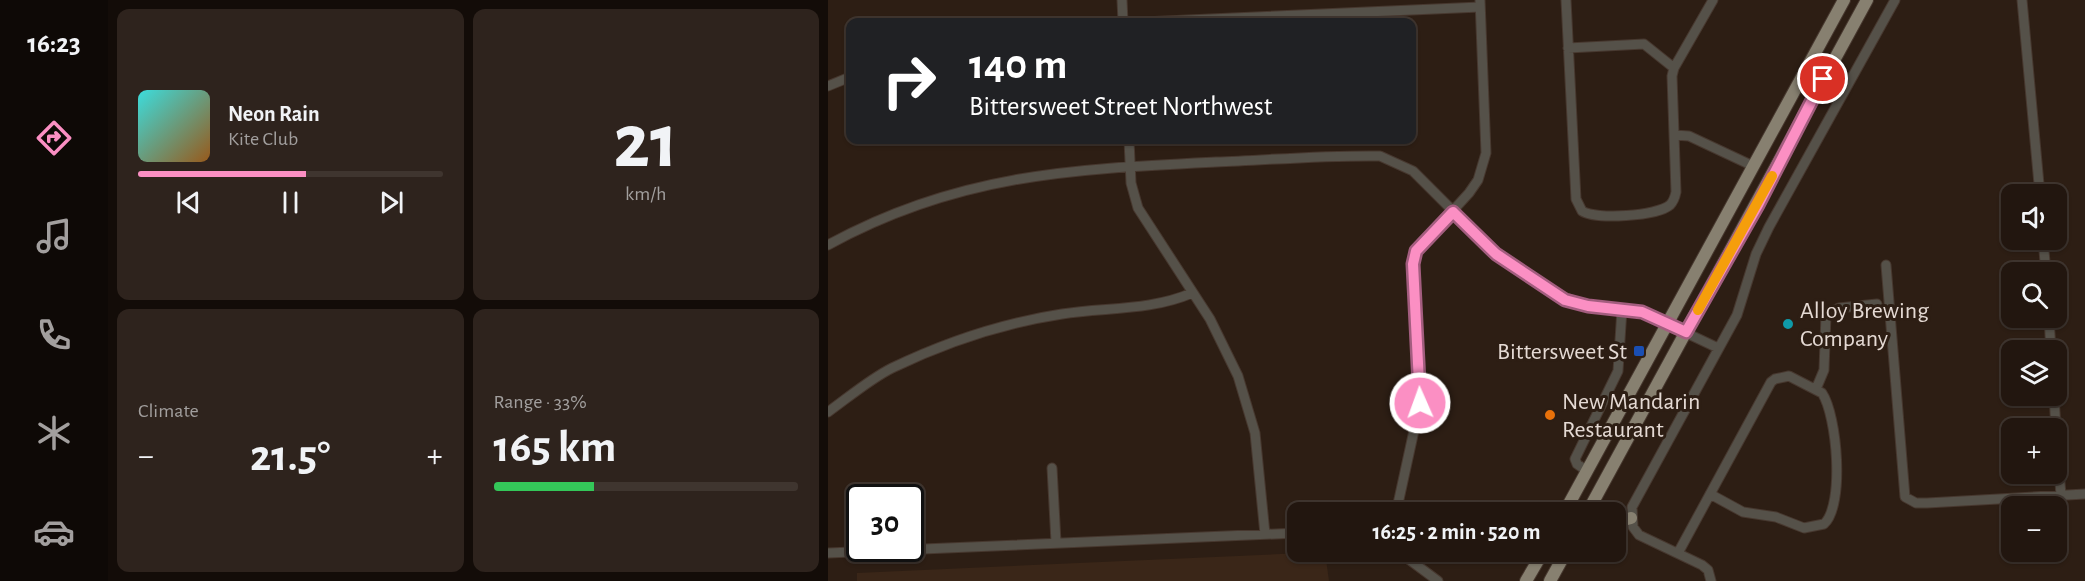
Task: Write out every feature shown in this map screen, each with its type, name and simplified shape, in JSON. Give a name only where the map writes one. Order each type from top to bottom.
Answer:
[{"type":"main road","points":[[1570,502],[1845,0]]},
{"type":"main road","points":[[1593,502],[1758,205],[1867,0]]},
{"type":"main road","points":[[1626,519],[1631,518]]},
{"type":"main road","points":[[1526,581],[1536,562]]},
{"type":"main road","points":[[1550,581],[1560,562]]},
{"type":"street","points":[[1122,0],[1123,18]]},
{"type":"street","points":[[1566,0],[1576,199],[1582,212],[1594,216],[1637,214],[1669,205],[1676,192],[1671,84],[1674,68],[1713,0]]},
{"type":"street","points":[[1711,581],[1708,570],[1702,565],[1639,535],[1631,518],[1636,498],[1737,315],[1756,254],[1769,227],[1895,0]]},
{"type":"street","points":[[2022,0],[2039,184]]},
{"type":"street","points":[[1218,18],[1480,4],[1486,153],[1478,180],[1453,212],[1428,236],[1414,257],[1413,283],[1420,403],[1398,502]]},
{"type":"street","points":[[1568,48],[1644,44],[1674,68]]},
{"type":"street","points":[[828,86],[846,79]]},
{"type":"street","points":[[1674,135],[1689,136],[1753,166]]},
{"type":"street","points":[[1129,144],[1133,195],[1138,208],[1225,348],[1248,407],[1260,462],[1264,534]]},
{"type":"street","points":[[828,245],[887,216],[962,190],[1052,172],[1380,156],[1413,171],[1496,254],[1555,294],[1588,306],[1642,312],[1718,348]]},
{"type":"street","points":[[1886,265],[1903,484],[1908,500],[1927,503],[2085,494]]},
{"type":"street","points":[[828,412],[891,368],[970,336],[1063,314],[1145,307],[1176,300],[1192,293]]},
{"type":"street","points":[[1815,389],[1824,370],[1824,322],[1830,311],[1877,304]]},
{"type":"street","points":[[1587,471],[1577,464],[1575,459],[1618,371],[1622,309]]},
{"type":"street","points":[[1678,553],[1710,494],[1775,379],[1789,376],[1822,393],[1829,408],[1836,483],[1833,510],[1824,524],[1804,528],[1776,517],[1743,512],[1710,494]]},
{"type":"street","points":[[1052,468],[1056,542]]},
{"type":"street","points":[[2060,484],[2061,495]]},
{"type":"street","points":[[828,553],[1287,533]]},
{"type":"street","points":[[1412,562],[1438,581]]},
{"type":"shaded area","points":[[1287,554],[1287,562],[1326,562],[1329,581],[857,581],[857,573]]},
{"type":"slow traffic","points":[[1698,310],[1772,176]]},
{"type":"place","name":"Alloy Brewing Company","points":[[1788,324]]},
{"type":"place","name":"Bittersweet St","points":[[1639,351]]},
{"type":"place","name":"New Mandarin Restaurant","points":[[1550,415]]},
{"type":"route","points":[[1420,403],[1413,264],[1416,251],[1453,212],[1496,254],[1565,300],[1588,306],[1642,312],[1686,332],[1728,254],[1758,205],[1823,79]]}]
